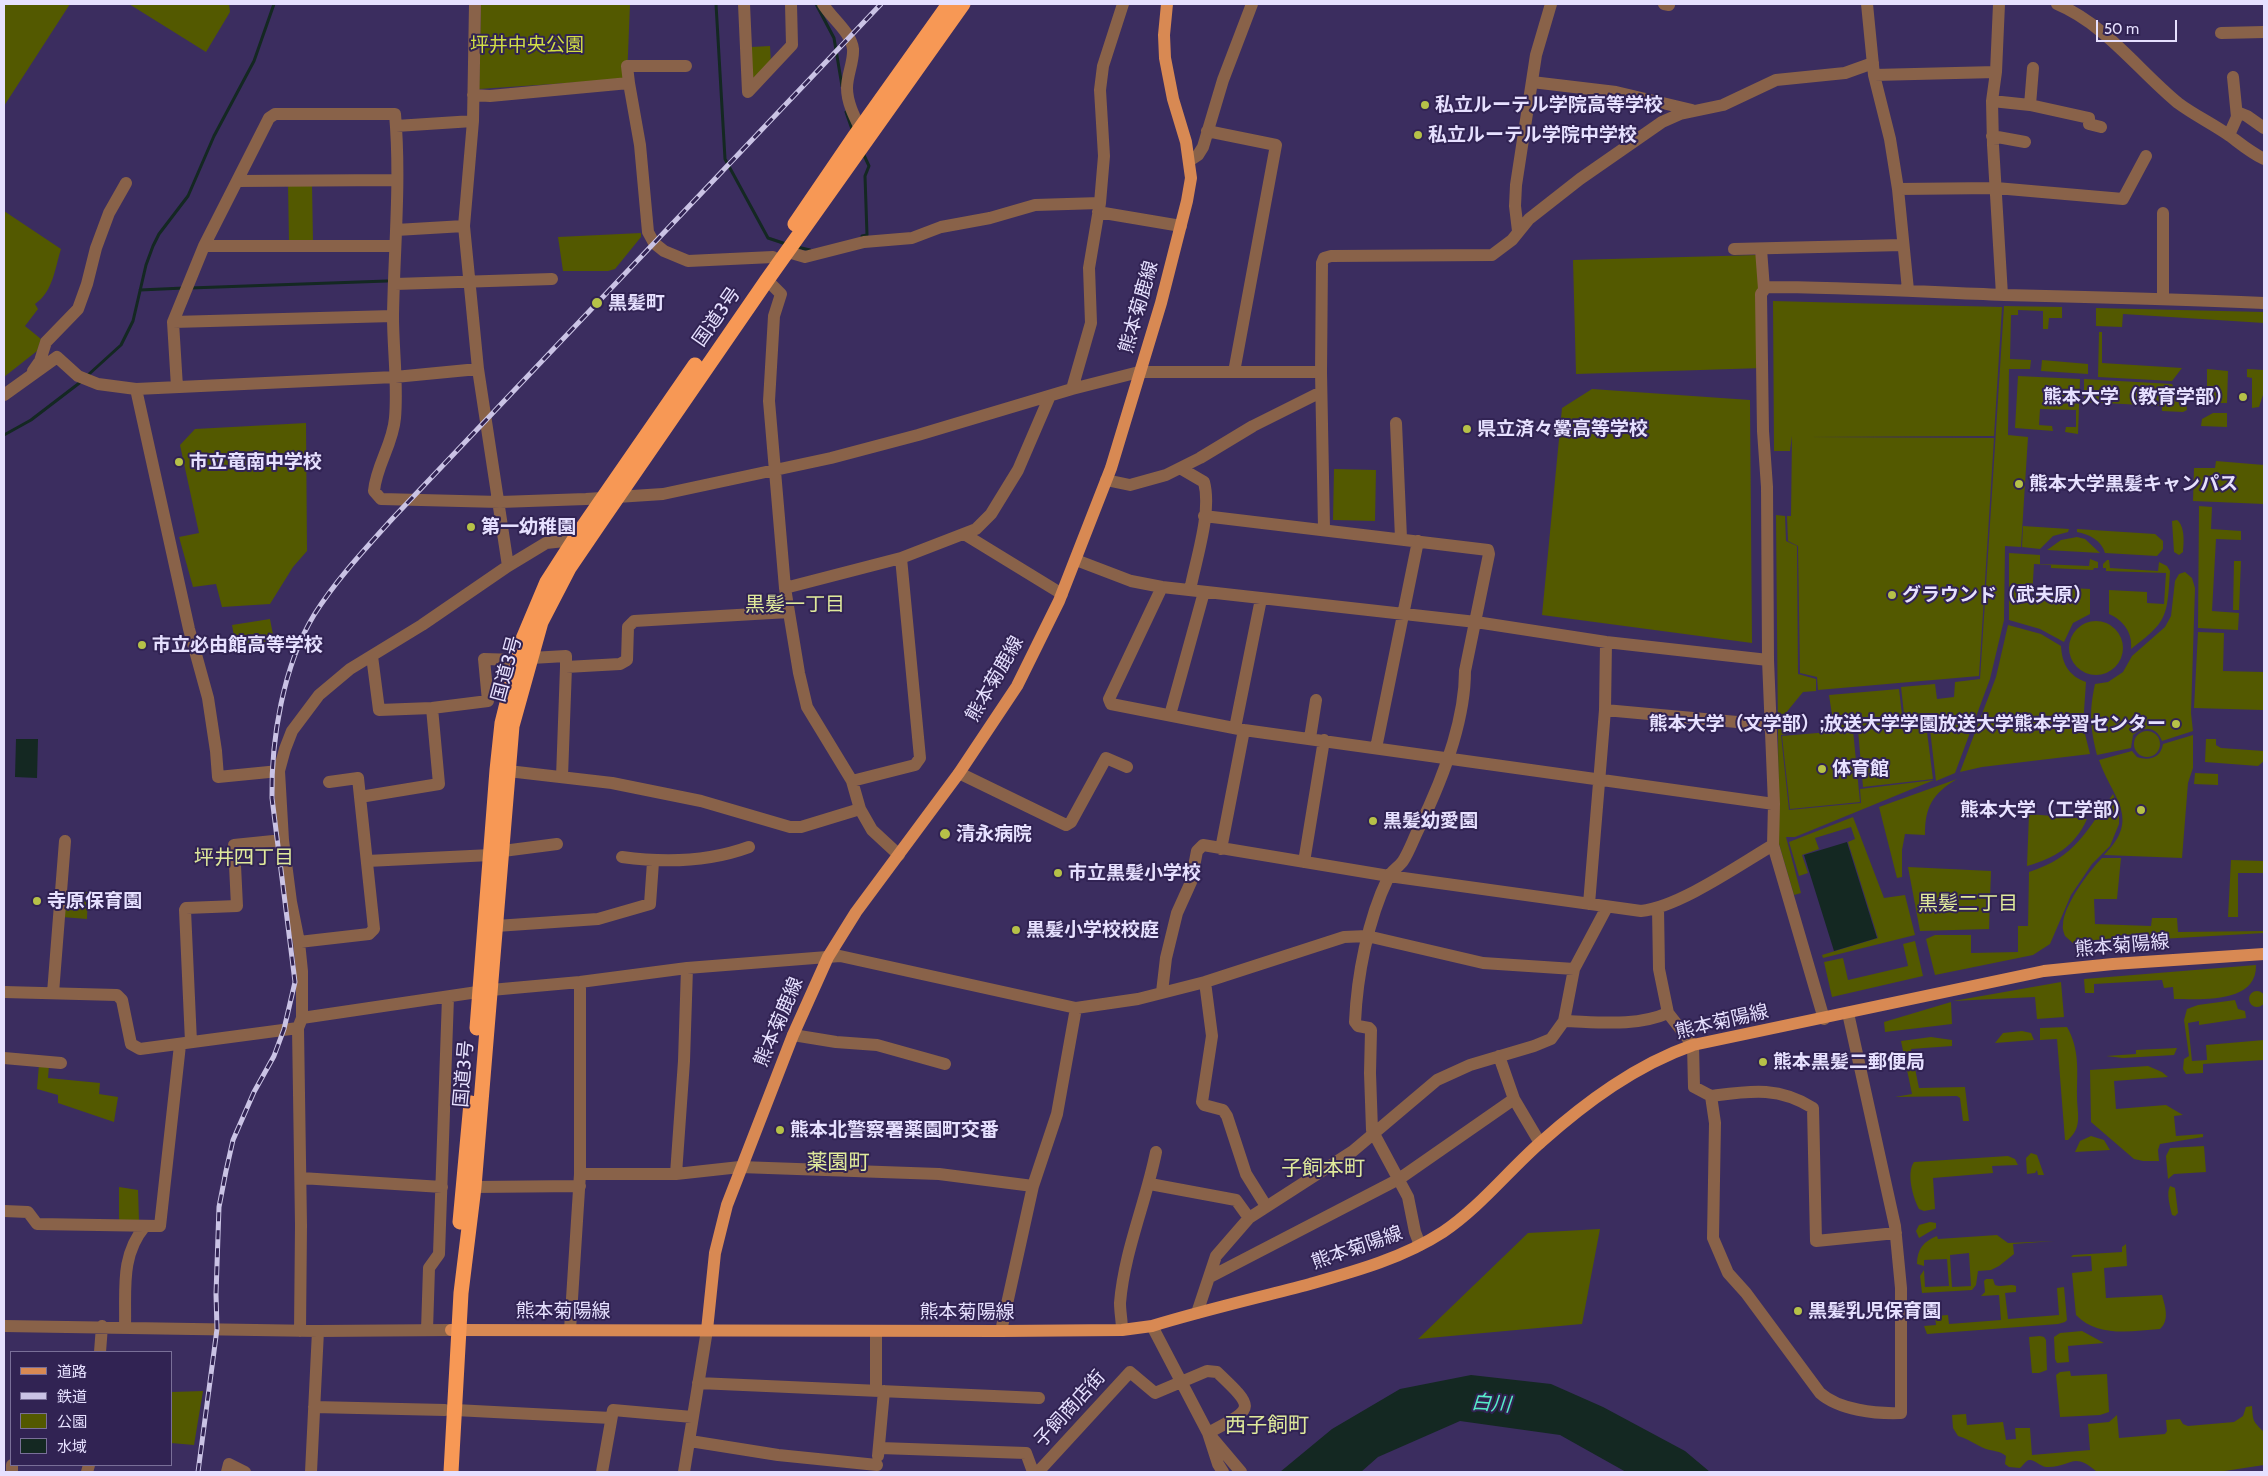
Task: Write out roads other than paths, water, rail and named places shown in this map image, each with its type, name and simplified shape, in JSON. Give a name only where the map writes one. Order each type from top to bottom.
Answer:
[{"type":"highway","name":"国道3号","points":[[456,1330],[474,1187],[486,992],[496,926],[502,723],[524,659],[569,568],[601,521],[611,497],[860,128],[949,4]]},
{"type":"highway","name":"国道3号","points":[[442,1472],[450,1410],[497,853],[512,726],[524,659],[523,639],[547,582],[574,540],[611,497],[788,252],[963,4]]},
{"type":"highway","name":"国道3号","points":[[450,1410],[451,1472]]},
{"type":"main road","name":"熊本菊鹿線","points":[[706,1330],[715,1253],[726,1205],[793,1035],[828,957],[856,912],[958,773],[1018,686],[1062,594],[1106,480],[1161,303],[1191,178],[1189,161],[1165,58],[1164,35],[1167,4]]},
{"type":"main road","name":"熊本菊陽線","points":[[456,1330],[876,1332],[1122,1330],[1152,1326],[1359,1270],[1420,1246],[1444,1231],[1486,1197],[1540,1143],[1630,1074],[1666,1054],[1693,1045],[2044,972],[2113,964],[2264,954]]},
{"type":"street","points":[[474,4],[473,121],[464,226],[478,369],[500,502],[508,566]]},
{"type":"street","points":[[744,4],[748,92],[792,45],[791,4]]},
{"type":"street","points":[[823,4],[850,39],[853,50],[847,88],[852,112],[860,128]]},
{"type":"street","points":[[1072,389],[1091,324],[1089,268],[1099,207],[1104,156],[1100,90],[1103,66],[1123,4]]},
{"type":"street","points":[[1189,161],[1198,155],[1237,39],[1252,4]]},
{"type":"street","points":[[1518,231],[1515,206],[1516,185],[1536,54],[1551,4]]},
{"type":"street","points":[[1867,4],[1874,69],[1890,140],[1898,189],[1908,290]]},
{"type":"street","points":[[1999,4],[1996,72],[1992,101],[1992,136],[2002,295]]},
{"type":"street","points":[[2057,4],[2071,10],[2103,33],[2178,102],[2229,135],[2247,150],[2264,159]]},
{"type":"street","points":[[2221,33],[2264,32]]},
{"type":"street","points":[[686,66],[627,66],[640,145],[648,232],[654,243],[664,251],[688,261],[773,257]]},
{"type":"street","points":[[2030,105],[2033,68]]},
{"type":"street","points":[[1324,529],[1321,372],[1322,263],[1324,258],[1331,256],[1492,255],[1512,240],[1529,219],[1580,179],[1662,122],[1680,114],[1737,99],[1776,80],[1874,69],[1996,72]]},
{"type":"street","points":[[2229,135],[2236,122],[2233,77]]},
{"type":"street","points":[[1532,82],[1616,92],[1695,111]]},
{"type":"street","points":[[473,96],[629,83]]},
{"type":"street","points":[[1992,101],[2030,105],[2089,118],[2089,124],[2101,127]]},
{"type":"street","points":[[2236,112],[2247,116],[2264,128]]},
{"type":"street","points":[[177,387],[173,322],[204,246],[270,118],[276,114],[395,114],[396,230],[393,316],[396,419],[375,482],[374,491],[381,499],[398,501],[500,502],[662,494],[774,471],[918,436],[1049,398],[1072,389],[1139,372],[1321,372]]},
{"type":"street","points":[[396,126],[473,121]]},
{"type":"street","points":[[1207,132],[1276,144],[1234,372]]},
{"type":"street","points":[[1992,136],[2025,142]]},
{"type":"street","points":[[1898,189],[1996,188],[2123,199],[2146,156]]},
{"type":"street","points":[[237,181],[396,180]]},
{"type":"street","points":[[30,376],[40,361],[46,342],[78,309],[87,284],[96,248],[109,213],[126,183]]},
{"type":"street","points":[[788,252],[805,257],[864,242],[912,238],[941,227],[990,218],[1035,205],[1099,207],[1181,226]]},
{"type":"street","points":[[2163,213],[2163,298]]},
{"type":"street","points":[[396,230],[464,226]]},
{"type":"street","points":[[204,246],[395,246]]},
{"type":"street","points":[[1734,250],[1903,246]]},
{"type":"street","points":[[1761,249],[1764,289],[1761,294],[1763,431],[1766,487],[1768,660],[1774,804],[1773,845],[1824,1019]]},
{"type":"street","points":[[395,284],[470,280],[552,279]]},
{"type":"street","points":[[767,280],[781,294],[774,316],[769,401],[785,588],[799,673],[807,707],[852,781],[860,809],[872,830],[898,855]]},
{"type":"street","points":[[1764,289],[1766,287],[1823,287],[2002,295],[2163,298],[2264,304]]},
{"type":"street","points":[[173,322],[393,316]]},
{"type":"street","points":[[4,394],[57,358],[78,376],[98,384],[130,388],[396,377],[478,369]]},
{"type":"street","points":[[130,388],[189,629],[208,698],[218,777],[279,771]]},
{"type":"street","points":[[1106,480],[1130,485],[1166,475],[1252,426],[1321,392]]},
{"type":"street","points":[[785,588],[901,558],[976,529],[991,514],[1018,470],[1049,398]]},
{"type":"street","points":[[1396,423],[1401,538]]},
{"type":"street","points":[[1180,468],[1204,482],[1207,492],[1190,590]]},
{"type":"street","points":[[1204,516],[1418,540],[1488,550],[1490,554],[1465,671],[1465,690],[1448,759],[1425,816],[1403,862],[1389,876],[1367,936],[1355,1022],[1358,1026],[1372,1030],[1371,1121],[1374,1135],[1381,1144],[1408,1197],[1415,1232],[1420,1246]]},
{"type":"street","points":[[300,1331],[299,942],[290,902],[282,840],[279,771],[284,749],[292,731],[319,695],[350,669],[422,625],[508,566],[546,543],[574,540],[601,521]]},
{"type":"street","points":[[964,534],[1062,594]]},
{"type":"street","points":[[1376,748],[1418,540]]},
{"type":"street","points":[[852,781],[916,765],[920,758],[901,558]]},
{"type":"street","points":[[1076,560],[1131,581],[1162,587],[1476,622],[1606,642],[1768,660]]},
{"type":"street","points":[[1162,587],[1109,699],[1111,704],[1239,729],[1598,781],[1774,804]]},
{"type":"street","points":[[1170,715],[1204,592]]},
{"type":"street","points":[[1221,849],[1261,599]]},
{"type":"street","points":[[566,667],[620,664],[626,660],[628,627],[634,621],[789,612]]},
{"type":"street","points":[[1589,904],[1605,710],[1606,642]]},
{"type":"street","points":[[372,656],[379,710],[432,708],[488,701],[484,659],[566,656],[562,778]]},
{"type":"street","points":[[1310,738],[1316,700]]},
{"type":"street","points":[[360,797],[439,784],[432,708]]},
{"type":"street","points":[[1605,710],[1770,725]]},
{"type":"street","points":[[1304,862],[1324,740]]},
{"type":"street","points":[[958,773],[1066,825],[1071,822],[1106,758],[1126,767]]},
{"type":"street","points":[[508,771],[612,783],[701,801],[790,827],[801,827],[860,809]]},
{"type":"street","points":[[299,942],[370,934],[374,929],[358,778],[329,782]]},
{"type":"street","points":[[4,1211],[28,1212],[37,1224],[160,1226],[186,1043],[185,910],[186,908],[237,906],[234,845],[282,840]]},
{"type":"street","points":[[53,993],[64,841]]},
{"type":"street","points":[[367,861],[497,853],[557,844]]},
{"type":"street","points":[[1162,992],[1166,958],[1177,913],[1191,882],[1197,852],[1203,845],[1389,876],[1641,911],[1658,908],[1718,878],[1773,845]]},
{"type":"street","points":[[622,857],[653,862],[709,858],[749,846]]},
{"type":"street","points":[[496,926],[598,918],[650,904],[653,862]]},
{"type":"street","points":[[1197,1313],[1216,1256],[1249,1218],[1315,1176],[1374,1135],[1437,1080],[1470,1065],[1551,1039],[1564,1021],[1574,969],[1607,907]]},
{"type":"street","points":[[1658,908],[1659,969],[1668,1013],[1693,1045],[1694,1087],[1711,1096],[1755,1090],[1776,1093],[1813,1108],[1816,1241],[1896,1233]]},
{"type":"street","points":[[4,992],[117,995],[122,1000],[131,1044],[140,1049],[186,1043],[448,997],[687,968],[840,956],[1076,1008],[1138,998],[1205,982],[1344,937],[1367,936],[1483,963],[1574,969]]},
{"type":"street","points":[[676,1174],[684,1061],[687,968]]},
{"type":"street","points":[[570,1330],[580,1180],[580,982]]},
{"type":"street","points":[[1205,982],[1212,1036],[1202,1102],[1204,1105],[1223,1110],[1227,1116],[1246,1174],[1266,1206]]},
{"type":"street","points":[[428,1330],[429,1268],[439,1254],[448,997]]},
{"type":"street","points":[[1001,1331],[1034,1186],[1057,1114],[1076,1008]]},
{"type":"street","points":[[1564,1021],[1636,1021],[1654,1019],[1668,1013]]},
{"type":"street","points":[[1711,1096],[1715,1123],[1713,1238],[1728,1273],[1746,1293],[1820,1393],[1830,1402],[1869,1411],[1901,1413],[1901,1288],[1896,1233],[1848,1013]]},
{"type":"street","points":[[793,1035],[836,1042],[877,1045],[945,1064]]},
{"type":"street","points":[[1499,1056],[1514,1099],[1540,1143]]},
{"type":"street","points":[[4,1058],[61,1063]]},
{"type":"street","points":[[1210,1277],[1398,1179],[1514,1099]]},
{"type":"street","points":[[1122,1330],[1120,1304],[1126,1268],[1150,1184],[1156,1152]]},
{"type":"street","points":[[474,1187],[676,1174],[740,1167],[939,1174],[1034,1186]]},
{"type":"street","points":[[301,1178],[442,1187]]},
{"type":"street","points":[[1150,1184],[1236,1200],[1249,1218]]},
{"type":"street","points":[[125,1327],[127,1261],[135,1238],[146,1226]]},
{"type":"street","points":[[4,1326],[102,1326],[300,1331],[456,1330]]},
{"type":"street","points":[[100,1351],[102,1326]]},
{"type":"street","points":[[1152,1326],[1208,1434],[1218,1464],[1223,1472]]},
{"type":"street","points":[[684,1472],[706,1330]]},
{"type":"street","points":[[311,1472],[318,1331]]},
{"type":"street","points":[[690,1442],[876,1468],[880,1448],[880,1390],[876,1332]]},
{"type":"street","points":[[1180,1382],[1212,1371],[1217,1372],[1243,1396],[1245,1409],[1240,1416],[1208,1434]]},
{"type":"street","name":"子飼商店街","points":[[1038,1472],[1130,1372],[1155,1393],[1180,1382]]},
{"type":"street","points":[[698,1384],[1039,1398]]},
{"type":"street","points":[[314,1407],[450,1410],[611,1418]]},
{"type":"street","points":[[602,1472],[613,1410],[692,1417]]},
{"type":"street","points":[[1208,1434],[1238,1469]]},
{"type":"street","points":[[880,1448],[1026,1453],[1033,1472]]},
{"type":"street","points":[[227,1472],[229,1464],[245,1472]]},
{"type":"water","points":[[16,739],[38,739],[37,778],[15,777]]},
{"type":"water","points":[[1847,842],[1877,938],[1834,951],[1804,855]]},
{"type":"water","name":"白川","points":[[1471,1375],[1551,1384],[1603,1407],[1685,1451],[1710,1472],[1626,1472],[1560,1435],[1460,1421],[1378,1457],[1361,1472],[1280,1472],[1332,1429],[1400,1389]]},
{"type":"waterway","points":[[88,375],[121,345],[133,321],[146,265],[153,246],[159,234],[188,196],[214,136],[254,61],[274,4]]},
{"type":"waterway","points":[[716,4],[725,159],[768,238],[786,244]]},
{"type":"waterway","points":[[816,4],[834,38],[842,86]]},
{"type":"waterway","points":[[846,112],[853,132]]},
{"type":"waterway","points":[[862,236],[867,235],[865,176],[869,166],[863,153]]},
{"type":"waterway","points":[[797,247],[810,250]]},
{"type":"waterway","points":[[190,288],[387,281]]},
{"type":"waterway","points":[[140,290],[184,288]]},
{"type":"waterway","points":[[4,435],[31,420],[82,381]]},
{"type":"railway","points":[[198,1472],[217,1329],[216,1294],[219,1207],[226,1171],[233,1140],[254,1092],[274,1056],[284,1029],[295,982],[272,798],[272,776],[281,704],[294,657],[303,635],[332,589],[393,518],[881,4]]},
{"type":"place","name":"私立ルーテル学院高等学校","points":[[1425,105]]},
{"type":"place","name":"私立ルーテル学院中学校","points":[[1418,135]]},
{"type":"place","name":"黒髪町","points":[[597,303]]},
{"type":"place","name":"熊本大学（教育学部）","points":[[2243,397]]},
{"type":"place","name":"県立済々黌高等学校","points":[[1467,429]]},
{"type":"place","name":"市立竜南中学校","points":[[179,462]]},
{"type":"place","name":"熊本大学黒髪キャンパス","points":[[2019,484]]},
{"type":"place","name":"第一幼稚園","points":[[471,527]]},
{"type":"place","name":"グラウンド（武夫原）","points":[[1892,595]]},
{"type":"place","name":"市立必由館高等学校","points":[[142,645]]},
{"type":"place","name":"熊本大学（文学部）;放送大学学園放送大学熊本学習センター","points":[[2176,724]]},
{"type":"place","name":"体育館","points":[[1822,769]]},
{"type":"place","name":"熊本大学（工学部）","points":[[2141,810]]},
{"type":"place","name":"黒髪幼愛園","points":[[1373,821]]},
{"type":"place","name":"清永病院","points":[[945,834]]},
{"type":"place","name":"市立黒髪小学校","points":[[1058,873]]},
{"type":"place","name":"寺原保育園","points":[[37,901]]},
{"type":"place","name":"黒髪小学校校庭","points":[[1016,930]]},
{"type":"place","name":"熊本黒髪二郵便局","points":[[1763,1062]]},
{"type":"place","name":"熊本北警察署薬園町交番","points":[[780,1130]]},
{"type":"place","name":"黒髪乳児保育園","points":[[1798,1311]]},
{"type":"district","name":"黒髪一丁目","points":[[795,605]]},
{"type":"district","name":"坪井四丁目","points":[[244,858]]},
{"type":"district","name":"黒髪二丁目","points":[[1968,904]]},
{"type":"district","name":"薬園町","points":[[838,1163]]},
{"type":"district","name":"子飼本町","points":[[1323,1169]]},
{"type":"district","name":"西子飼町","points":[[1267,1426]]},
{"type":"park label","name":"坪井中央公園","points":[[527,45]]}]
